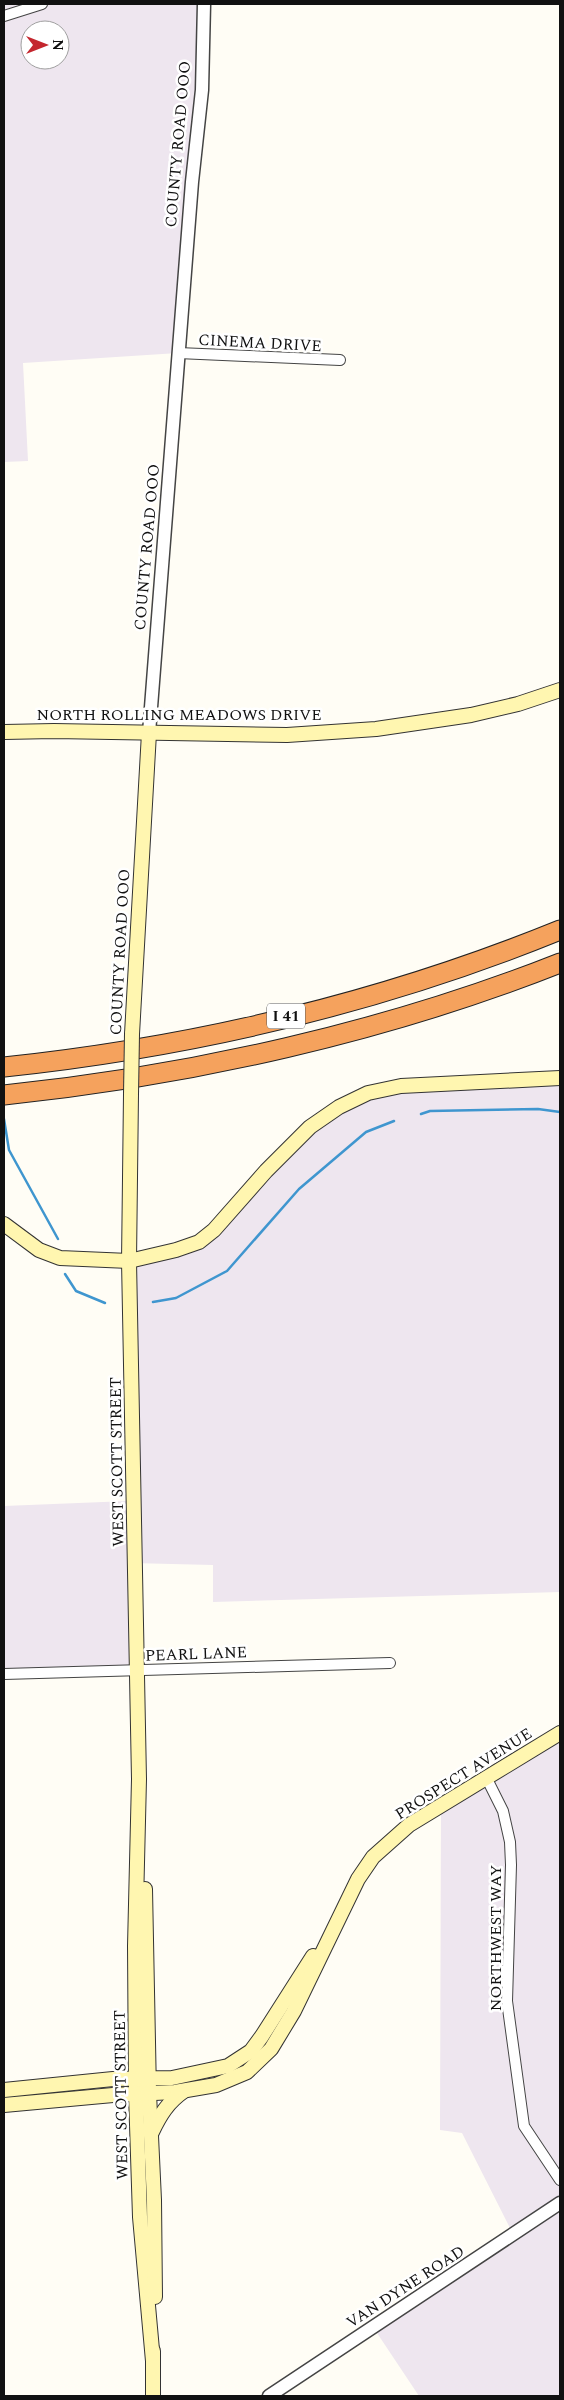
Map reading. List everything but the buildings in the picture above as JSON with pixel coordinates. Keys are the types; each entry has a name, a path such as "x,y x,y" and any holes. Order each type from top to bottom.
{"highway":[{"name":"I 41","path":"4,1067 71,1060 188,1040 304,1012 394,989 560,930"},
{"name":"I 41","path":"4,1095 72,1088 179,1069 320,1039 401,1017 560,964"}],"main road":[{"name":"NORTH ROLLING MEADOWS DRIVE","path":"4,732 54,731 287,735 376,729 477,713 518,704 560,690"},
{"name":"COUNTY ROAD OOO","path":"131,1094 132,1034 149,733"},
{"path":"4,1224 39,1250 60,1258 129,1261 182,1248 199,1242 214,1230 294,1141 339,1107 368,1093 401,1086 560,1078"},
{"name":"WEST SCOTT STREET","path":"131,1094 129,1261 139,1828 146,1892 140,2217 153,2361"},
{"name":"PROSPECT AVENUE","path":"337,1921 363,1870 385,1845 409,1825 560,1733"},
{"path":"4,2090 172,2078 228,2066 251,2051 337,1921"},
{"path":"4,2105 186,2090 216,2085 247,2072 271,2049 294,2011 337,1921"},
{"path":"151,2135 159,2116 166,2106 186,2090"},
{"name":"WEST SCOTT STREET","path":"142,2094 151,2135 155,2278 153,2396"}],"street":[{"path":"4,16 42,4"},
{"name":"COUNTY ROAD OOO","path":"149,733 192,182 202,90 204,4"},
{"name":"CINEMA DRIVE","path":"178,353 340,360"},
{"name":"PEARL LANE","path":"4,1674 390,1663"},
{"name":"NORTHWEST WAY","path":"488,1778 503,1811 510,1842 508,2002 524,2126 560,2180"},
{"name":"VAN DYNE ROAD","path":"268,2396 560,2202"}],"shaded area":[{"path":"4,4 204,4 178,353 23,363 28,461 4,462"},
{"path":"560,1078 560,1592 213,1602 213,1565 131,1563 137,1670 4,1674 4,1506 128,1501 129,1261 199,1242 294,1141 368,1093"},
{"path":"560,1733 560,2396 419,2396 373,2327 513,2234 462,2133 440,2130 441,1806"}],"waterway":[{"path":"421,1114 430,1111 538,1109 560,1112"},
{"path":"4,1119 9,1150 58,1239"},
{"path":"153,1302 176,1298 227,1271 299,1189 366,1132 394,1121"},
{"path":"65,1274 76,1291 105,1303"}]}
